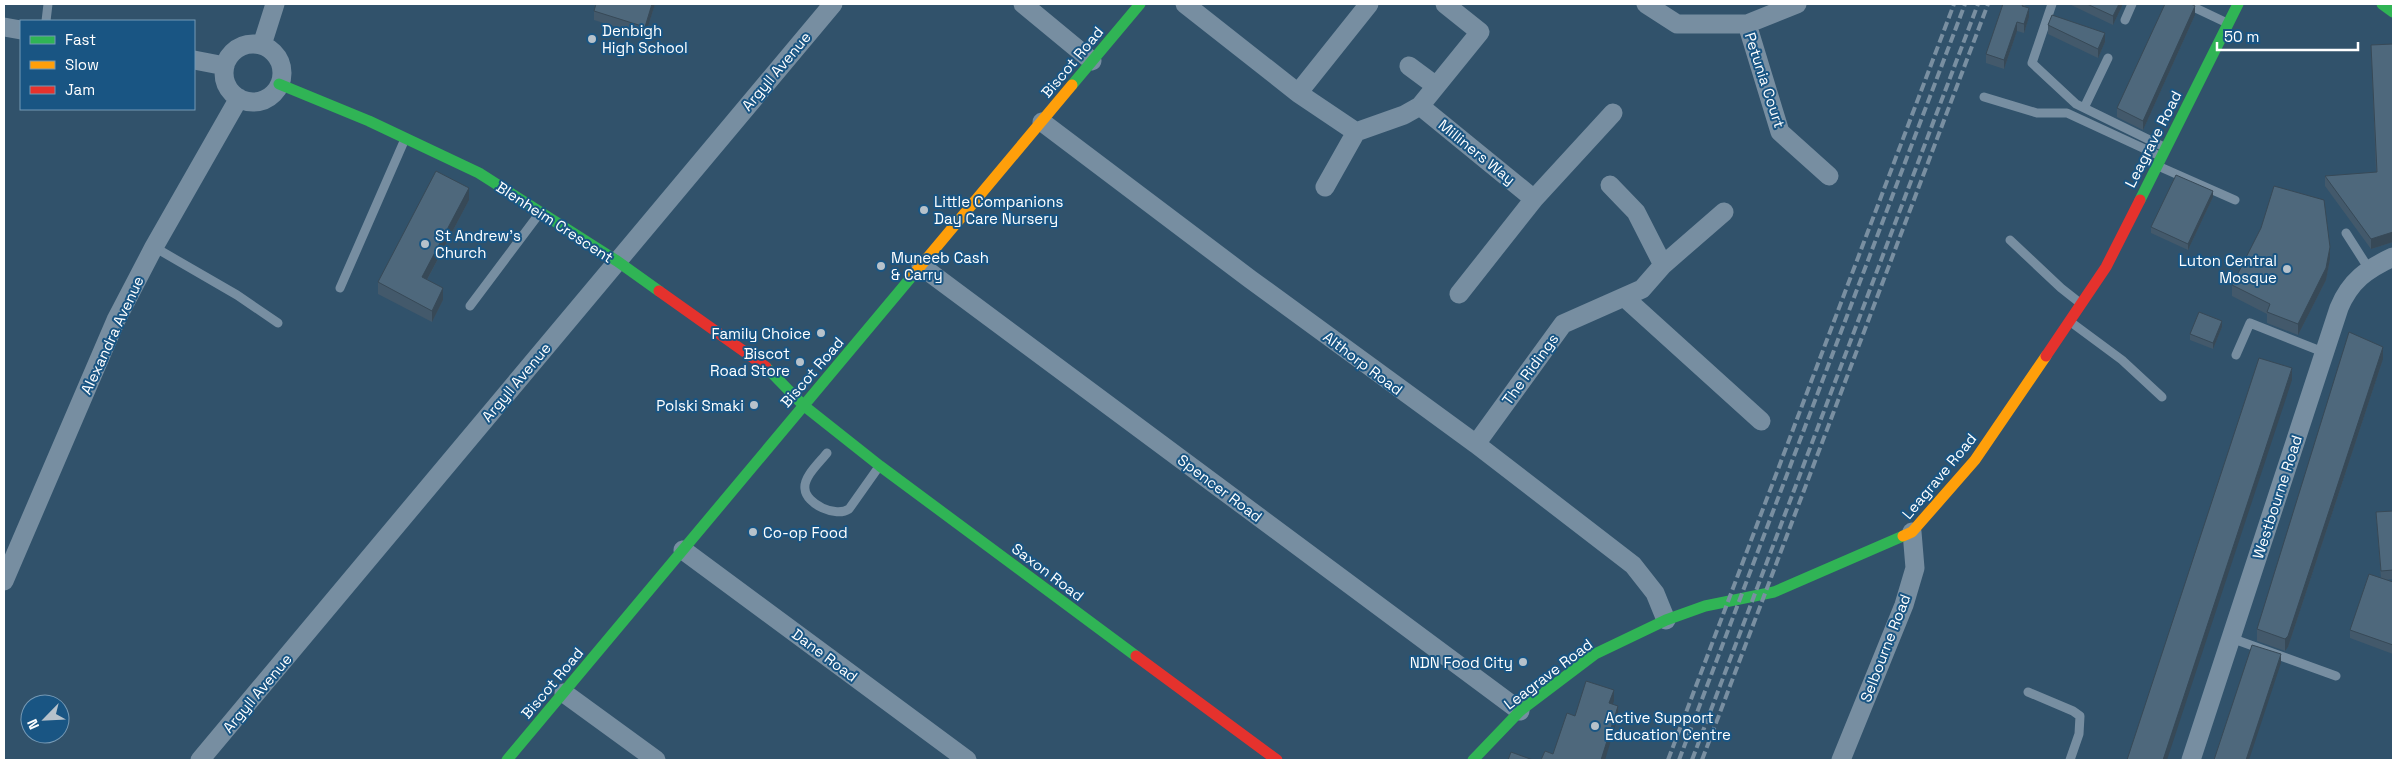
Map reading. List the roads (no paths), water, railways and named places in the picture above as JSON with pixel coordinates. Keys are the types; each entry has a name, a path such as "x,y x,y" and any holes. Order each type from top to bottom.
{"street":[{"path":"262,45 275,4"},
{"name":"Argyll Avenue","path":"200,760 833,4"},
{"path":"1024,4 1092,61"},
{"name":"Biscot Road","path":"507,760 1140,4"},
{"path":"1185,4 1298,93 1356,132"},
{"path":"1298,93 1369,4"},
{"path":"1325,187 1356,132 1404,115 1420,106 1480,32 1446,4"},
{"path":"1646,4 1677,24 1747,24 1796,4"},
{"name":"Leagrave Road","path":"1472,760 1520,711 1595,654 1666,620 1705,606 1774,592 1912,532 1975,460 2106,267 2160,156 2238,4"},
{"path":"2382,4 2393,12"},
{"name":"Petunia Court","path":"1747,24 1780,132 1829,176"},
{"path":"4,27 20,30"},
{"path":"243,45 262,45 277,57 281,75 279,84 266,98 248,101 239,98 226,84 225,66 228,57 243,45"},
{"path":"195,60 225,66"},
{"path":"1409,66 1436,86"},
{"name":"Blenheim Crescent","path":"279,84 406,138 479,173 617,261 765,366 803,405"},
{"name":"Alexandra Avenue","path":"4,581 116,320 154,247 239,98"},
{"name":"Milliners Way","path":"1420,106 1534,199"},
{"path":"1458,294 1534,199 1613,113"},
{"name":"Althorp Road","path":"1042,122 1250,279 1476,444 1633,564 1656,593 1666,620"},
{"path":"1610,185 1636,212 1663,265"},
{"name":"The Ridings","path":"1476,444 1563,324 1642,289 1663,265 1724,212"},
{"name":"Westbourne Road","path":"2191,760 2323,352 2345,294 2356,279 2369,269 2393,257"},
{"name":"Spencer Road","path":"921,266 1520,711"},
{"path":"1624,297 1761,421"},
{"name":"Saxon Road","path":"803,405 880,466 1277,760"},
{"name":"Selbourne Road","path":"1848,758 1904,605 1914,568 1912,532"},
{"name":"Dane Road","path":"683,550 967,760"},
{"path":"564,693 656,760"}],"lane":[{"path":"46,20 48,4"},
{"path":"2052,4 2032,63 2076,104 2235,200"},
{"path":"2125,20 2132,4"},
{"path":"2187,4 2228,24"},
{"path":"2084,108 2108,58"},
{"path":"1984,97 2037,114 2067,113 2160,156"},
{"path":"340,288 406,138"},
{"path":"470,306 540,212"},
{"path":"2346,234 2369,269"},
{"path":"2010,240 2061,288 2081,304"},
{"path":"154,247 237,295 278,323"},
{"path":"2070,321 2122,360 2162,397"},
{"path":"2236,355 2250,323 2323,352"},
{"path":"827,453 806,480 804,488 806,495 828,512 844,512 880,466"},
{"path":"2231,638 2336,676"},
{"path":"2028,692 2073,711 2080,716 2079,734 2070,760"}],"railway":[{"path":"1668,760 1954,4"},
{"path":"1679,760 1965,4"},
{"path":"1692,760 1978,4"},
{"path":"1702,760 1988,4"}],"place":[{"name":"Denbigh High School","path":"592,39"},
{"name":"Little Companions Day Care Nursery","path":"924,210"},
{"name":"St Andrew's Church","path":"425,244"},
{"name":"Muneeb Cash & Carry","path":"881,266"},
{"name":"Luton Central Mosque","path":"2287,269"},
{"name":"Family Choice","path":"821,333"},
{"name":"Biscot Road Store","path":"800,362"},
{"name":"Polski Smaki","path":"754,405"},
{"name":"Co-op Food","path":"753,532"},
{"name":"NDN Food City","path":"1523,662"},
{"name":"Active Support Education Centre","path":"1595,726"}]}
